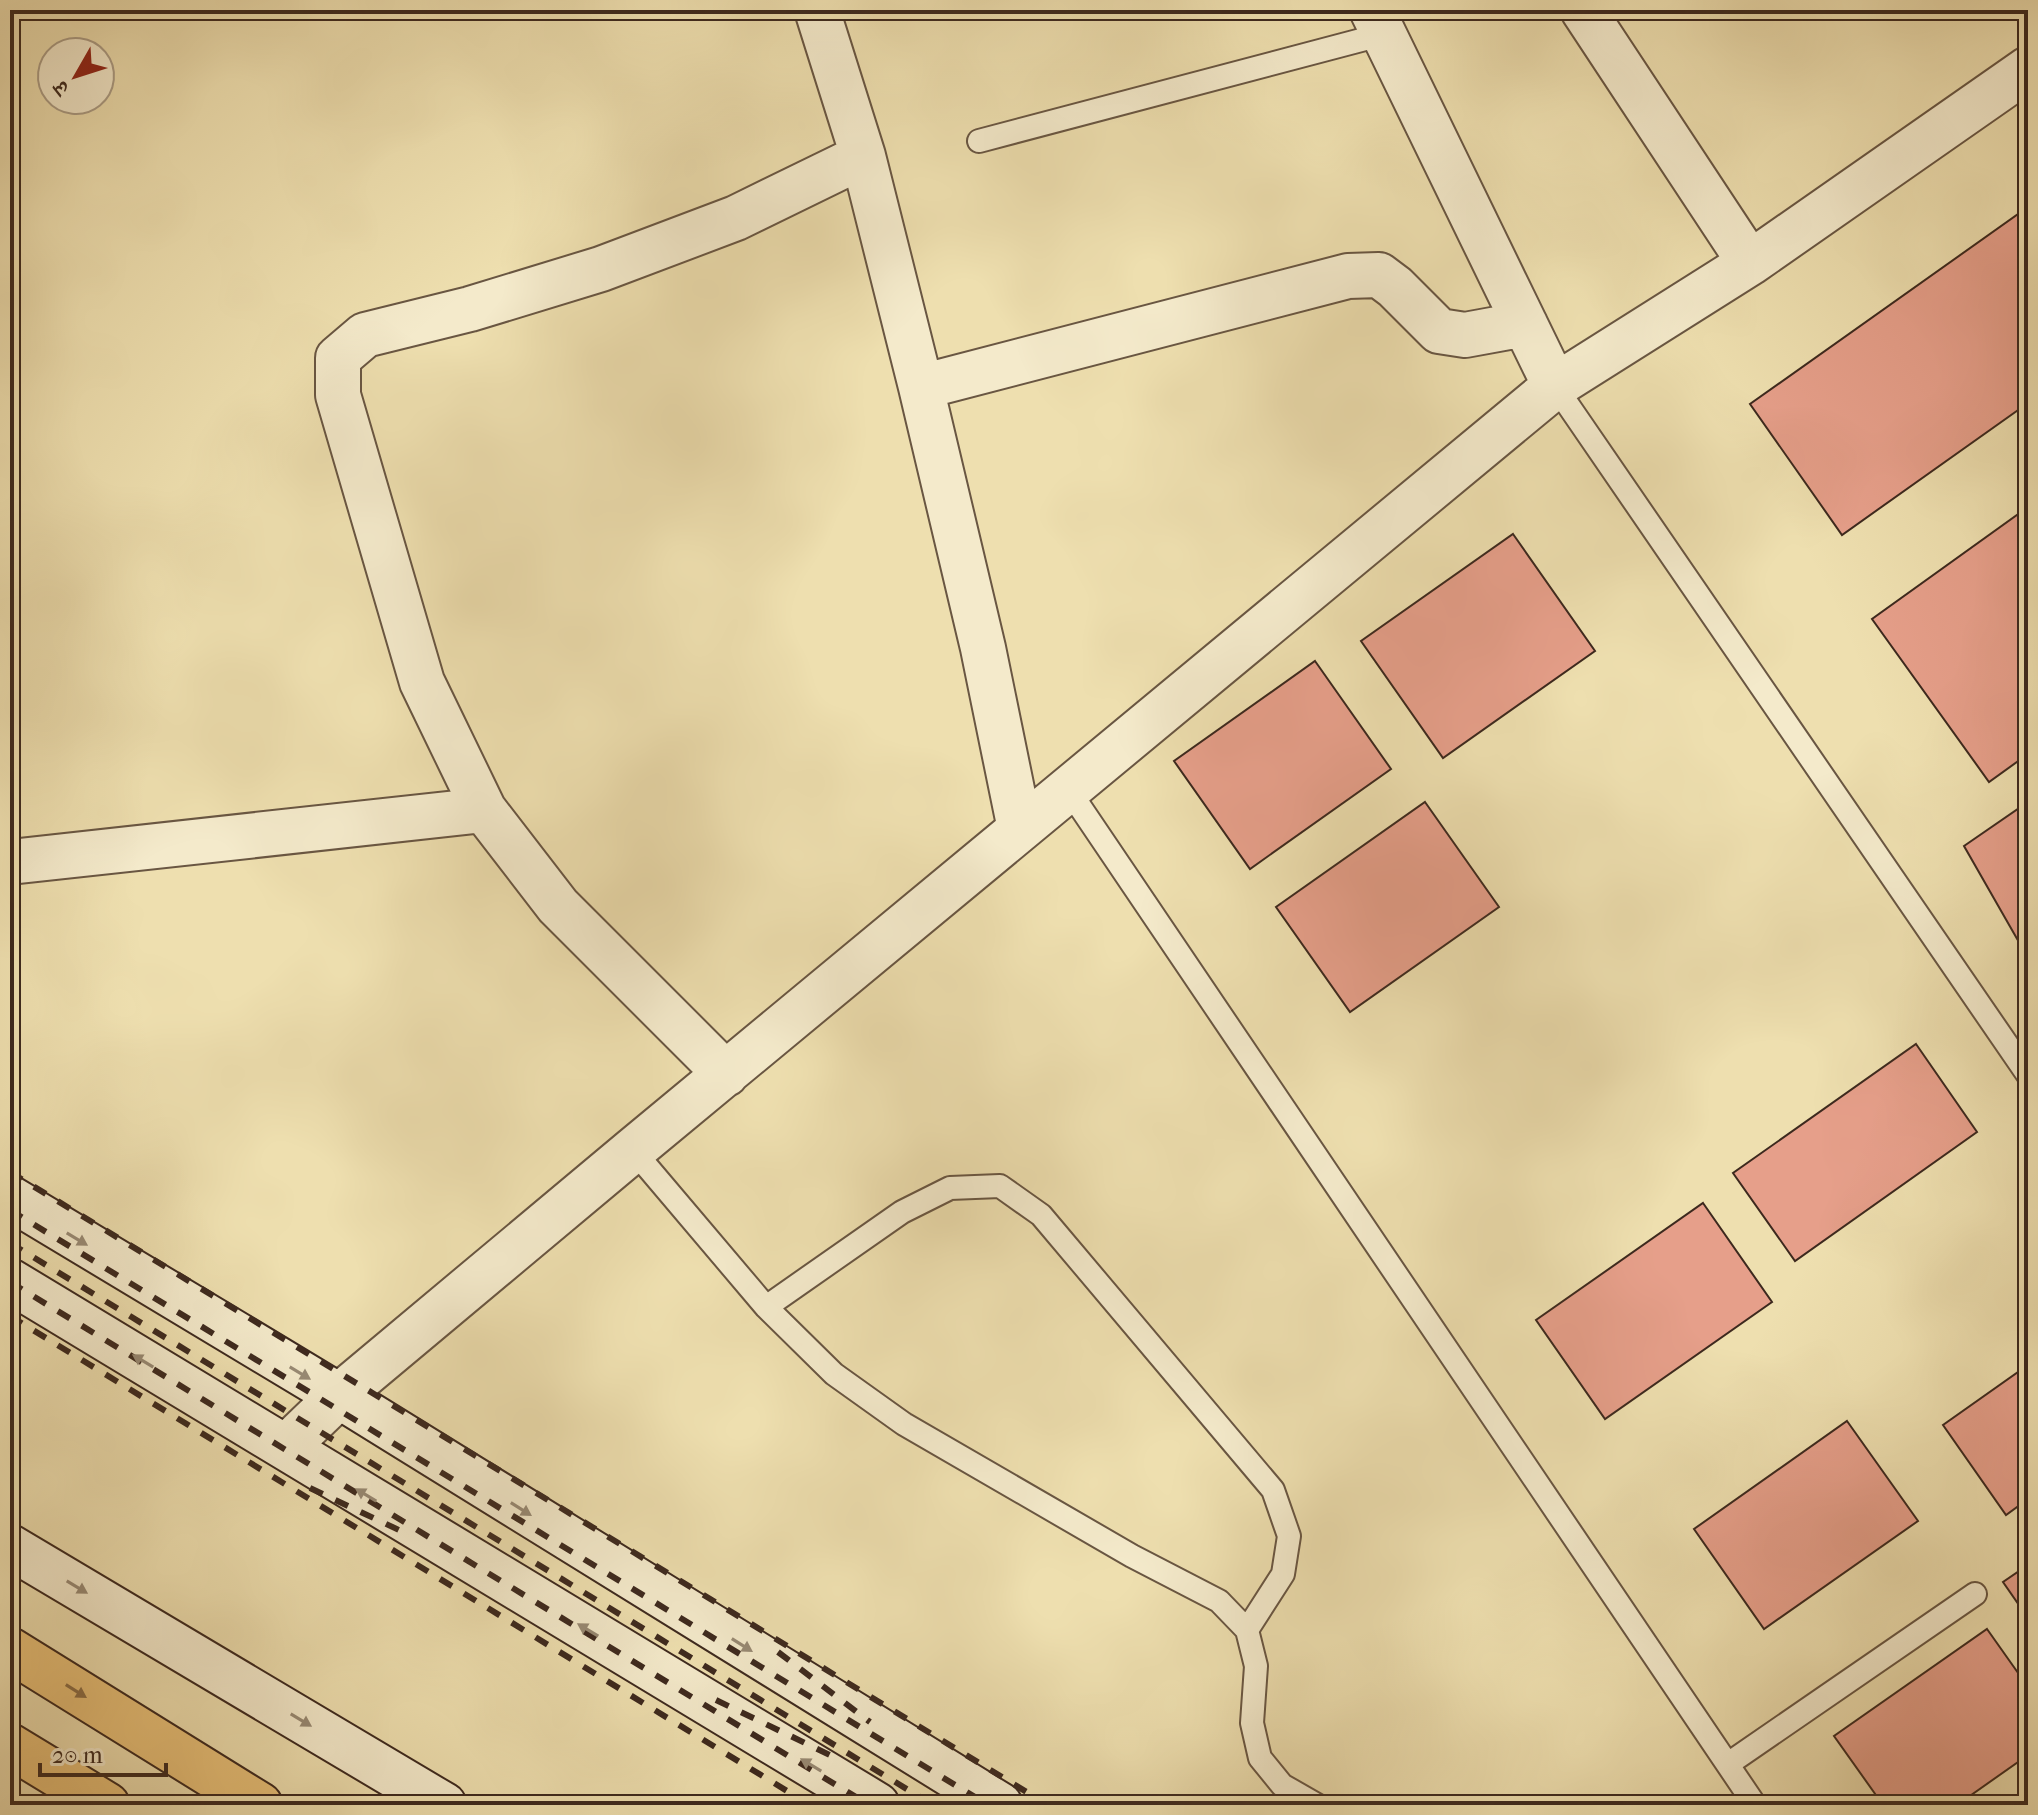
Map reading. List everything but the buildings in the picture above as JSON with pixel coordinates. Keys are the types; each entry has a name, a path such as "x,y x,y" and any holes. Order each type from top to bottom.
{"highway":[{"path":"10,1650 260,1805"},
{"path":"10,1746 107,1805"}],"street":[{"path":"817,10 863,156 921,387 983,648 1020,829"},
{"path":"1583,10 1750,263"},
{"path":"1378,22 1555,386"},
{"path":"286,1447 339,1396 633,1150 1555,386 1750,263 2028,69"},
{"path":"726,1074 558,906 484,810 422,682 338,395 338,358 365,335 470,309 586,273 723,223 863,156"},
{"path":"921,387 1348,276 1379,275 1439,331 1465,335 1525,324"},
{"path":"10,862 484,810"},
{"path":"10,1198 339,1396 1000,1805"},
{"path":"10,1281 877,1805"},
{"path":"10,1547 444,1805"}],"lane":[{"path":"979,141 1378,22"},
{"path":"1555,386 2028,1075"},
{"path":"1068,789 1755,1805"},
{"path":"633,1150 766,1307 834,1374 904,1424 1132,1556 1219,1601 1247,1630 1256,1666 1252,1723 1260,1758 1282,1785 1317,1805"},
{"path":"766,1307 902,1212 950,1188 1000,1186 1041,1215 1273,1490 1289,1536 1283,1574 1247,1630"},
{"path":"1728,1764 1975,1594"}],"railway":[{"path":"10,1172 1048,1805"},
{"path":"10,1210 988,1805"},
{"path":"10,1243 933,1805"},
{"path":"10,1282 869,1805"},
{"path":"10,1316 810,1805"},
{"path":"310,1488 401,1531"},
{"path":"778,1652 870,1722"},
{"path":"716,1700 838,1759"}]}
